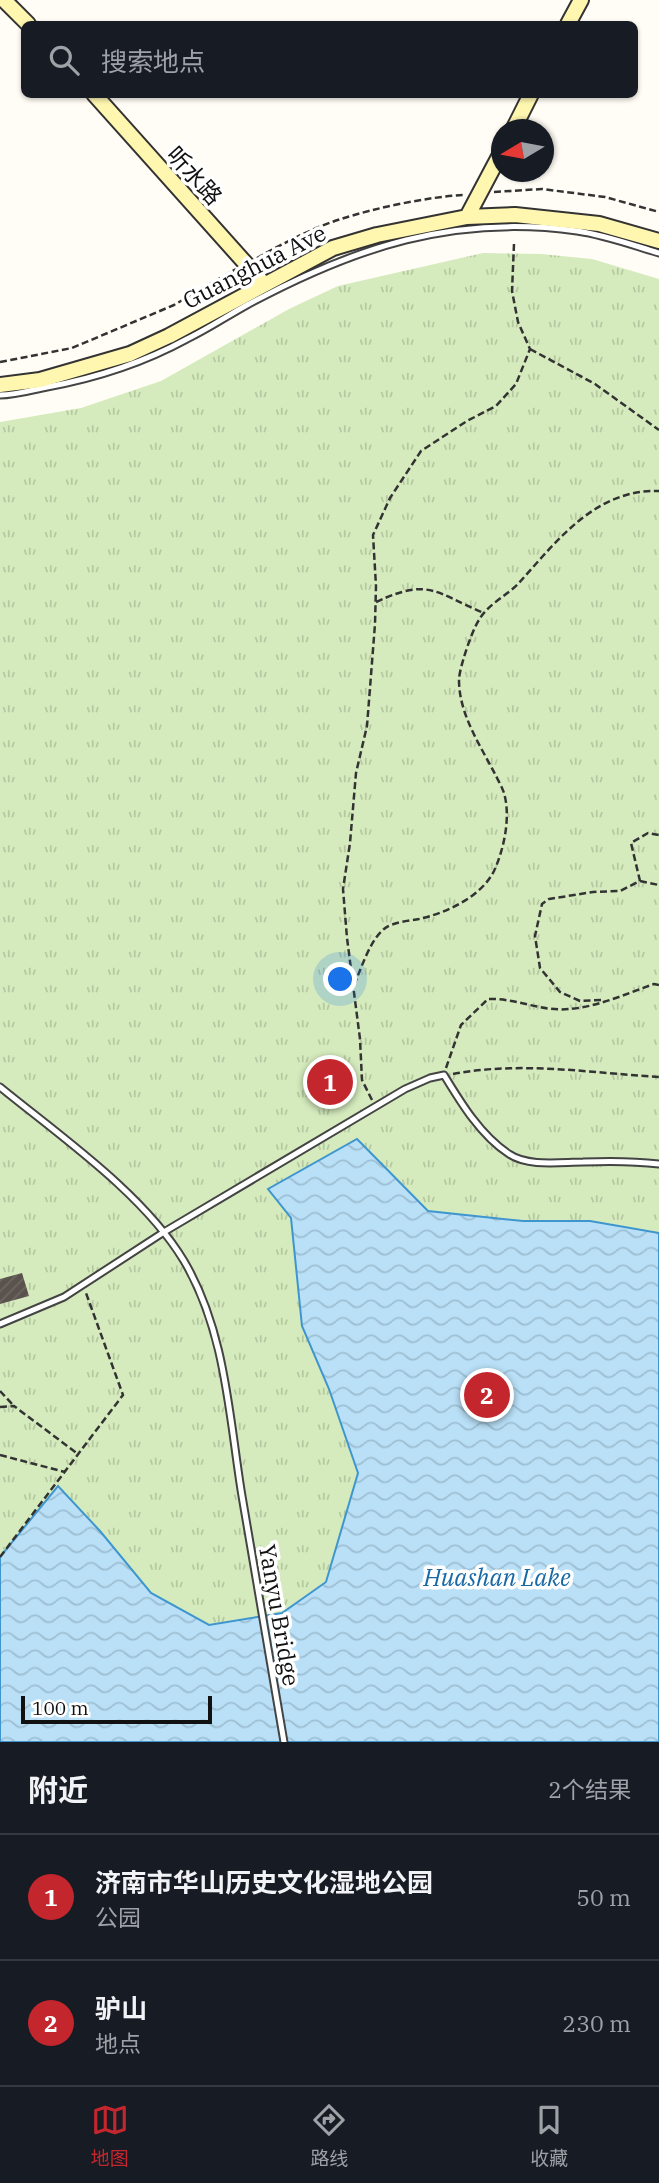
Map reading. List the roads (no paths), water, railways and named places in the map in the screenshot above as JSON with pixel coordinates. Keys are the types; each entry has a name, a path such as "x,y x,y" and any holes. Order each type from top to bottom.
{"main road":[{"path":"4,0 25,21"},
{"path":"570,21 581,0"},
{"name":"听水路","path":"97,98 264,284"},
{"path":"518,119 529,98"},
{"path":"467,217 491,172"},
{"name":"Guanghua Ave","path":"0,385 40,380 130,354 334,248 377,235 467,217 515,215 599,224 659,241"}],"lane":[{"path":"0,395 85,380 118,370 186,340 314,271 362,252 412,237 514,225 579,231 659,253"},
{"path":"0,1324 64,1297 164,1232 405,1089 430,1078 444,1075 484,1131 510,1156 544,1164 659,1164"},
{"name":"Yanyu Bridge","path":"0,1087 125,1191 164,1232 184,1260 202,1294 220,1353 284,1742"}],"water":[{"name":"Huashan Lake","path":"357,1139 428,1211 523,1221 590,1221 659,1233 659,1742 0,1742 0,1557 58,1486 100,1531 151,1593 209,1625 282,1613 326,1582 358,1473 329,1389 302,1326 291,1218 268,1189"}],"place":[{"name":"济南市华山历史文化湿地公园","path":"330,1082"},
{"name":"驴山","path":"487,1395"}]}
